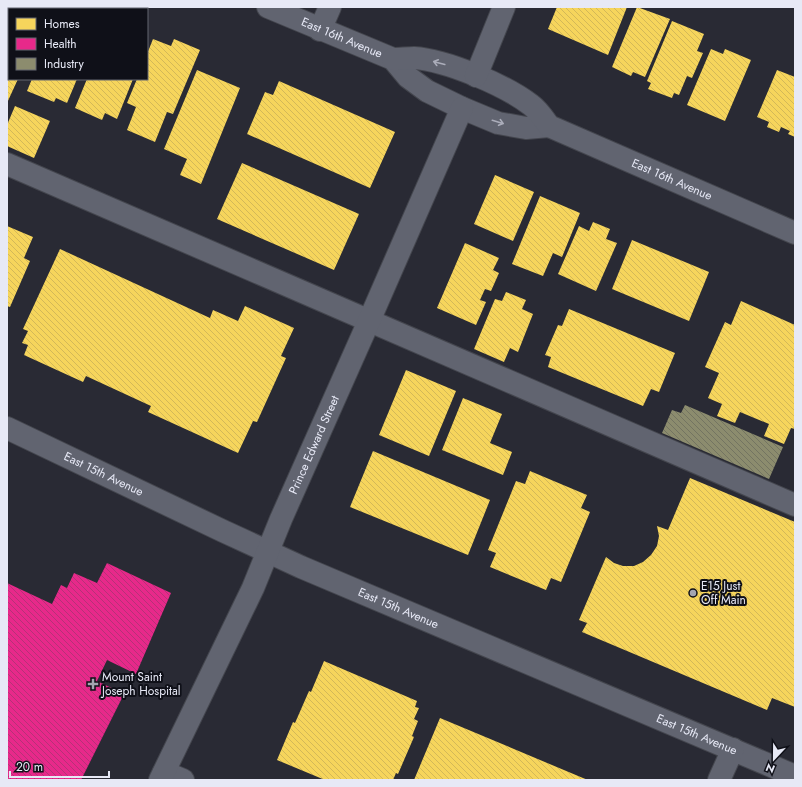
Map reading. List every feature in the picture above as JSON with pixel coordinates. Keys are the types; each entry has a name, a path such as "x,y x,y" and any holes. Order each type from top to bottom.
{"street":[{"name":"East 16th Avenue","path":"268,7 393,60 408,76 427,91 462,108 498,123 526,128 549,126"},
{"path":"320,30 330,7"},
{"path":"476,76 504,7"},
{"name":"East 16th Avenue","path":"393,60 414,58 439,63 476,76 510,91 532,106 549,126 795,233"},
{"name":"Prince Edward Street","path":"169,777 462,108"},
{"path":"7,164 795,505"},
{"name":"East 15th Avenue","path":"7,428 267,552 795,776"},
{"path":"719,780 733,749"}],"building: Homes":[{"path":"7,7 49,7 8,8 7,37"},
{"path":"557,7 627,7 608,55 548,29"},
{"path":"637,7 670,19 645,77 633,72 631,76 612,67"},
{"path":"672,21 704,34 697,51 703,53 692,78 687,76 679,95 674,93 672,98 648,89 651,83 647,81"},
{"path":"153,39 171,46 174,39 200,50 173,114 167,112 155,142 127,130 136,107 127,103 137,80 148,80 148,52"},
{"path":"711,49 723,54 725,49 751,60 725,121 687,105"},
{"path":"7,63 8,80 18,80 7,103"},
{"path":"197,70 240,88 201,184 180,175 187,159 164,149"},
{"path":"777,70 795,77 795,137 788,134 790,131 781,127 779,132 767,127 769,122 757,117"},
{"path":"32,80 77,80 67,103 56,98 54,102 27,91"},
{"path":"87,80 133,80 117,119 105,113 102,120 75,108"},
{"path":"279,81 395,132 370,188 247,134 265,92 273,95"},
{"path":"15,106 50,121 34,158 7,146 7,125"},
{"path":"242,163 359,214 334,270 217,219"},
{"path":"495,175 534,192 513,241 474,224"},
{"path":"540,196 580,213 562,257 553,253 543,276 512,264"},
{"path":"593,222 610,229 606,239 617,243 596,291 558,274 579,226 589,231"},
{"path":"7,226 33,237 24,258 30,261 10,307 7,306"},
{"path":"632,240 709,272 689,321 612,289"},
{"path":"465,243 499,258 493,270 499,273 491,291 485,289 480,300 486,302 476,325 437,308"},
{"path":"60,249 210,318 213,310 238,321 245,306 294,328 281,356 286,358 257,422 253,421 238,453 148,412 151,406 86,376 83,382 24,355 28,345 22,343 28,331 23,329"},
{"path":"506,292 526,300 522,309 533,314 518,352 510,348 504,362 474,349 495,299 502,301"},
{"path":"741,301 795,325 795,429 791,428 784,444 764,436 769,424 740,412 735,423 717,416 722,404 708,398 719,373 705,367 725,322 731,325"},
{"path":"569,309 675,353 659,392 651,389 643,406 548,367 551,357 545,355 558,325 562,326"},
{"path":"406,370 456,391 429,456 379,435"},
{"path":"463,398 502,414 490,443 512,452 503,475 442,450"},
{"path":"373,451 490,500 468,555 350,507"},
{"path":"530,471 587,495 581,508 590,512 561,582 551,578 546,590 490,567 496,553 488,550 516,481 525,484"},
{"name":"E15 Just Off Main","path":"690,478 795,522 795,707 772,698 767,710 582,632 587,623 579,620 606,557 614,563 623,566 634,566 643,562 651,555 657,546 659,536 657,526 668,530"},
{"path":"324,661 417,701 415,707 419,708 414,719 418,721 412,736 414,737 398,774 396,773 393,780 325,780 277,760 293,722 295,723 309,691 311,692"},
{"path":"440,718 583,778 588,780 414,780"}],"building: Health":[{"name":"Mount Saint Joseph Hospital","path":"107,563 171,593 136,674 107,660 97,681 124,694 81,780 7,780 7,583 52,604 61,585 67,588 74,573 97,583"}],"building: Industry":[{"path":"685,405 783,447 769,479 662,433 672,410 681,413"}],"place":[{"name":"E15 Just Off Main","path":"693,593"},
{"name":"Mount Saint Joseph Hospital","path":"93,684"}]}
